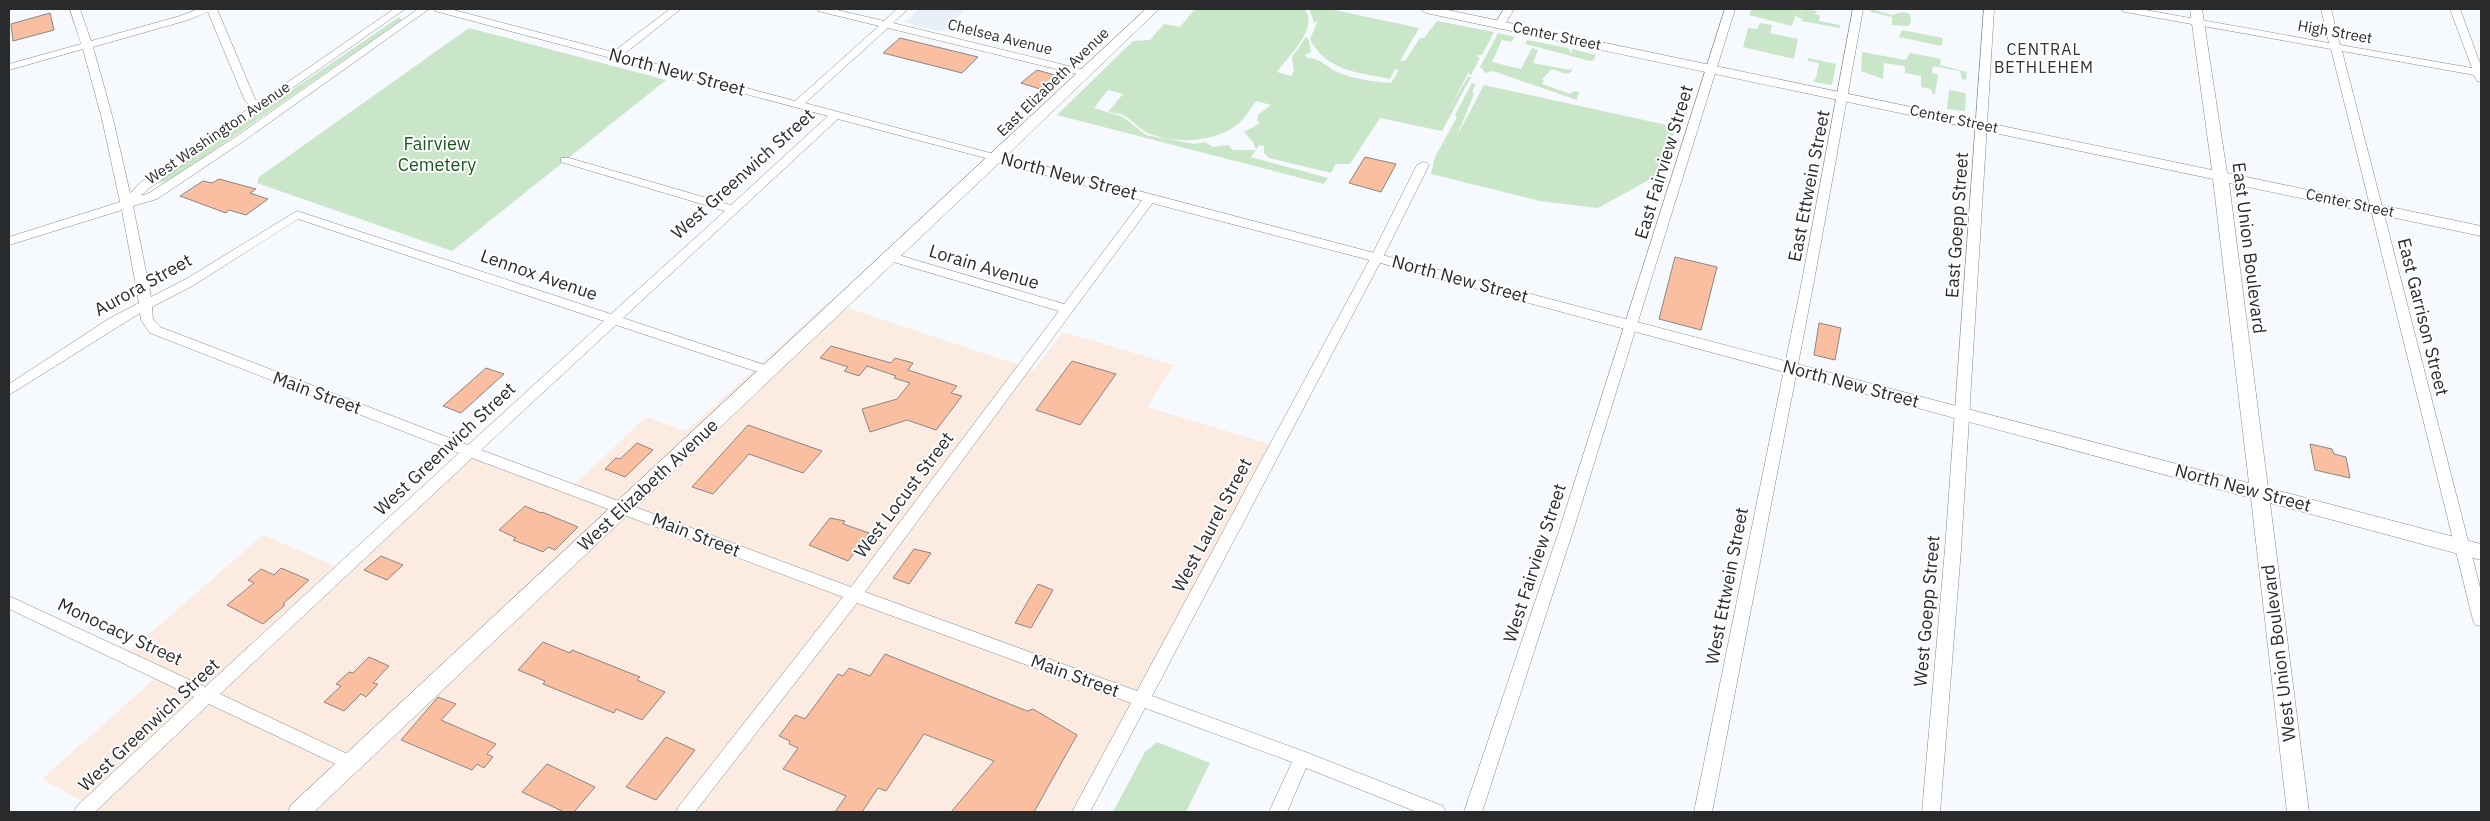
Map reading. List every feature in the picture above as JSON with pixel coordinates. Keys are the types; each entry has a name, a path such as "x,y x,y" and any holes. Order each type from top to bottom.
{"main road":[{"name":"East Elizabeth Avenue","path":"997,158 1153,9"},
{"name":"Center Street","path":"1426,9 2481,231"},
{"name":"East Union Boulevard","path":"2197,16 2220,175 2261,493"},
{"name":"North New Street","path":"997,158 1377,256 1791,369 2472,550"},
{"name":"West Elizabeth Avenue","path":"299,812 997,158"},
{"name":"West Union Boulevard","path":"2261,493 2298,812"}],"street":[{"name":"Main Street","path":"75,9 88,46 128,203 147,320 156,330 170,338 854,594 1302,758 1437,812"},
{"path":"9,67 184,18 206,9"},
{"path":"212,9 250,101 259,107"},
{"name":"West Washington Avenue","path":"128,203 144,186 400,9"},
{"name":"West Washington Avenue","path":"128,203 153,196 178,181 424,9"},
{"name":"North New Street","path":"439,9 997,158"},
{"path":"616,55 676,9"},
{"name":"Chelsea Avenue","path":"822,9 1085,73"},
{"path":"798,104 904,9"},
{"path":"1500,24 1509,9"},
{"name":"East Fairview Street","path":"1631,325 1729,9"},
{"name":"East Ettwein Street","path":"1791,369 1858,9"},
{"name":"East Goepp Street","path":"1962,413 1989,9"},
{"name":"High Street","path":"2125,9 2197,16 2334,47 2480,75"},
{"name":"East Garrison Street","path":"2326,9 2334,47 2472,550 2481,620"},
{"path":"2455,9 2480,75"},
{"name":"West Greenwich Street","path":"83,812 613,319 836,115"},
{"path":"565,160 732,209"},
{"name":"West Laurel Street","path":"1081,812 1377,256 1423,165"},
{"name":"West Locust Street","path":"685,812 854,594 1150,198"},
{"path":"9,241 128,203"},
{"name":"Aurora Street","path":"9,390 115,321 146,306 225,261 297,215"},
{"name":"Lennox Avenue","path":"297,215 769,371"},
{"name":"Lorain Avenue","path":"891,257 1066,310"},
{"name":"West Fairview Street","path":"1473,812 1566,531 1631,325"},
{"name":"West Ettwein Street","path":"1703,812 1791,369"},
{"name":"West Goepp Street","path":"1931,812 1962,413"},
{"name":"Monocacy Street","path":"9,602 350,763"},
{"path":"1278,812 1302,758"}],"shaded area":[{"path":"920,9 966,9 942,32 905,22"},
{"path":"829,302 1034,370 1063,332 1174,365 1147,407 1275,446 1081,812 83,812 90,805 42,779 160,674 124,656 263,535 342,569 472,450 569,490 646,417 686,431"}],"green space":[{"path":"1195,9 1305,9 1308,25 1305,34 1277,72 1291,76 1294,71 1292,57 1306,37 1309,40 1311,52 1304,55 1308,58 1316,59 1345,75 1391,83 1399,70 1395,69 1390,79 1354,72 1325,58 1310,39 1318,21 1314,23 1309,9 1330,9 1419,28 1400,61 1405,61 1420,38 1424,38 1437,21 1494,32 1482,55 1478,55 1477,57 1480,58 1471,75 1469,74 1470,70 1451,105 1468,77 1471,77 1442,131 1380,118 1350,164 1336,164 1331,173 1269,158 1264,153 1264,146 1259,145 1256,150 1251,157 1328,178 1324,184 1057,115 1133,41 1150,40 1164,24 1180,27","holes":["1108,90 1123,94 1108,112 1123,115 1144,131 1158,137 1193,140 1217,135 1237,125 1256,101 1271,105 1258,115 1257,121 1260,123 1244,132 1253,142 1256,150 1233,150 1228,145 1213,147 1205,142 1194,144 1146,135 1123,117 1094,108"]},
{"path":"1751,9 1796,9 1802,11 1803,9 1818,11 1814,14 1820,15 1819,21 1840,25 1840,28 1802,21 1802,19 1795,16 1792,26 1749,15"},
{"path":"1871,9 1892,15 1902,12 1910,14 1911,22 1908,26 1892,25 1892,17 1871,12"},
{"path":"399,17 402,20 172,179 158,184 165,177"},
{"path":"1760,23 1772,25 1770,33 1798,39 1794,59 1743,47 1748,28 1757,29"},
{"name":"Fairview Cemetery","path":"469,28 666,80 452,251 257,183 259,177"},
{"path":"1902,30 1943,38 1941,46 1899,37"},
{"path":"1498,33 1515,37 1511,42 1502,40 1492,62 1521,69 1532,48 1538,50 1533,63 1570,70 1573,67 1571,72 1566,74 1552,69 1542,79 1544,81 1542,84 1570,94 1574,91 1579,92 1577,100 1493,71 1486,73 1480,67"},
{"path":"1527,40 1568,48 1572,54 1572,49 1596,55 1594,60 1590,61 1525,44"},
{"path":"1862,52 1906,60 1910,53 1941,59 1940,65 1967,72 1966,80 1962,79 1960,71 1933,66 1932,73 1938,74 1935,94 1933,94 1931,89 1921,87 1921,76 1905,73 1905,66 1884,63 1883,79 1861,71"},
{"path":"1808,58 1836,64 1832,85 1813,82 1816,78 1819,63 1808,61"},
{"path":"1472,83 1476,84 1472,92 1474,94 1456,138 1484,85 1676,127 1661,173 1598,208 1540,201 1431,174 1435,157 1457,117 1455,115"},
{"path":"1949,90 1966,93 1965,111 1947,109"},
{"path":"1157,742 1210,763 1186,812 1113,812 1145,752"}],"building":[{"path":"50,13 54,30 13,41 11,24"},
{"path":"900,38 978,57 962,73 883,53"},
{"path":"1037,70 1058,76 1043,90 1021,83"},
{"path":"1365,157 1396,164 1381,192 1349,183"},
{"path":"219,179 256,189 250,193 268,199 246,215 229,210 226,213 180,196 203,181 212,183"},
{"path":"1675,257 1717,267 1701,330 1659,319"},
{"path":"1819,323 1841,328 1835,360 1814,355"},
{"path":"831,346 891,363 895,358 913,363 908,370 957,386 951,393 962,396 936,430 907,420 870,432 862,409 897,399 910,383 867,366 859,376 844,371 848,367 820,358"},
{"path":"1072,361 1116,374 1080,425 1036,410"},
{"path":"486,368 504,374 461,413 443,406"},
{"path":"748,425 822,451 803,473 749,454 713,494 692,487"},
{"path":"637,443 653,450 625,477 605,469 616,458 620,459"},
{"path":"2310,444 2332,449 2334,454 2346,457 2350,478 2315,470"},
{"path":"525,506 578,527 555,550 548,547 543,552 513,540 516,538 499,530"},
{"path":"830,518 845,521 843,524 869,533 848,561 809,545"},
{"path":"914,549 931,553 909,584 893,578"},
{"path":"381,556 403,565 387,580 364,570"},
{"path":"281,568 309,580 263,624 227,605 254,583 248,580 261,569 274,575"},
{"path":"1038,584 1053,590 1031,628 1015,623"},
{"path":"543,642 570,653 572,650 640,677 637,680 665,692 642,720 616,709 614,713 543,684 545,681 518,670"},
{"path":"885,654 1027,711 1033,709 1077,735 1034,812 951,812 994,761 924,734 886,791 878,788 862,812 835,812 846,796 783,769 798,748 789,744 790,741 779,736 795,715 805,719 838,674 843,676 849,668 870,676"},
{"path":"369,657 389,666 373,683 378,684 366,697 361,694 344,711 324,702 341,686 336,684 349,672 353,673"},
{"path":"438,697 456,704 441,720 496,744 487,754 493,757 484,768 477,764 472,770 401,740"},
{"path":"666,737 695,750 656,800 626,787"},
{"path":"547,764 595,787 574,812 564,812 522,792"}],"district":[{"name":"CENTRAL BETHLEHEM","path":"2044,58"}]}
